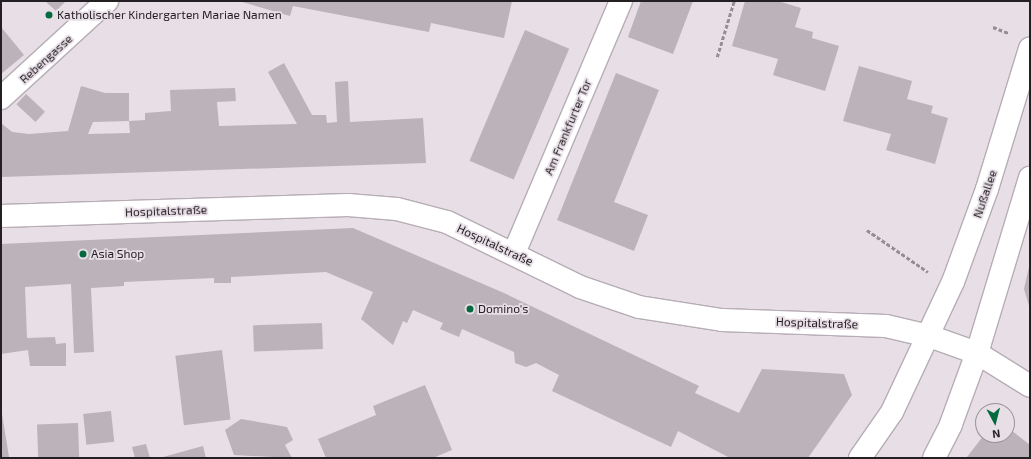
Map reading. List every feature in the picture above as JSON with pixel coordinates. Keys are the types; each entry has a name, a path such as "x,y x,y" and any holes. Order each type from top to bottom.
{"street":[{"name":"Rebengasse","path":"1,98 107,1"},
{"name":"Am Frankfurter Tor","path":"514,253 621,1"},
{"name":"Nußallee","path":"860,458 892,412 929,336 987,189 1030,48"},
{"path":"934,458 951,424 977,353 1030,178"},
{"name":"Hospitalstraße","path":"1,216 376,207 397,208 447,222 514,253 580,287 677,315 722,320 886,326 929,336 977,353 1030,386"}],"path":[{"path":"717,57 734,1"},
{"path":"867,230 929,272"}],"building":[{"path":"45,1 66,1 56,11"},
{"path":"239,1 512,1 504,38 431,23 429,32 293,6 290,16"},
{"path":"641,1 693,1 673,54 628,37"},
{"path":"745,1 778,1 801,8 795,27 813,32 812,38 839,46 825,91 773,75 778,59 732,46"},
{"path":"1,27 24,55 1,74"},
{"path":"525,30 569,49 514,179 470,161"},
{"path":"284,63 312,115 326,115 327,123 337,122 335,82 348,81 350,122 423,118 426,163 1,177 1,123 12,132 29,134 68,131 81,86 105,93 129,93 129,121 145,120 145,113 171,111 170,90 235,88 236,101 217,102 219,126 297,124 268,72","holes":["129,121 130,133 88,134 93,122"]},
{"path":"859,66 912,81 907,99 933,106 931,113 948,118 935,164 886,150 891,134 843,121"},
{"path":"616,73 659,90 614,202 648,215 634,251 557,220"},
{"path":"26,94 45,112 35,122 16,104"},
{"path":"353,228 504,293 699,386 695,393 739,413 762,369 844,374 852,395 808,458 730,458 678,431 671,447 552,391 559,375 536,363 526,367 515,363 514,352 462,329 459,337 440,329 443,323 413,310 407,323 403,321 393,345 361,319 373,292 326,272 231,277 231,283 214,283 214,278 124,282 124,286 91,288 94,352 74,353 71,284 25,287 27,338 55,337 56,344 66,343 66,366 30,366 28,350 1,354 1,244"},
{"path":"1030,267 1030,309 1024,289"},
{"path":"322,323 323,349 254,351 253,325"},
{"path":"222,350 231,419 184,425 175,356"},
{"path":"425,385 452,450 433,458 326,458 318,439 376,415 373,406"},
{"path":"111,411 114,442 86,445 83,414"},
{"path":"2,414 9,457 9,458 1,458"},
{"path":"241,419 287,427 293,440 285,445 292,458 234,455 225,430"},
{"path":"78,423 79,458 38,458 37,424"},
{"path":"1015,433 1030,445 1030,458 967,457 978,443 1015,443"},
{"path":"146,444 150,458 135,458 132,447"},
{"path":"203,446 206,458 163,457"}],"place":[{"name":"Katholischer Kindergarten Mariae Namen","path":"49,15"},
{"name":"Asia Shop","path":"83,254"},
{"name":"Domino's","path":"470,309"}]}
